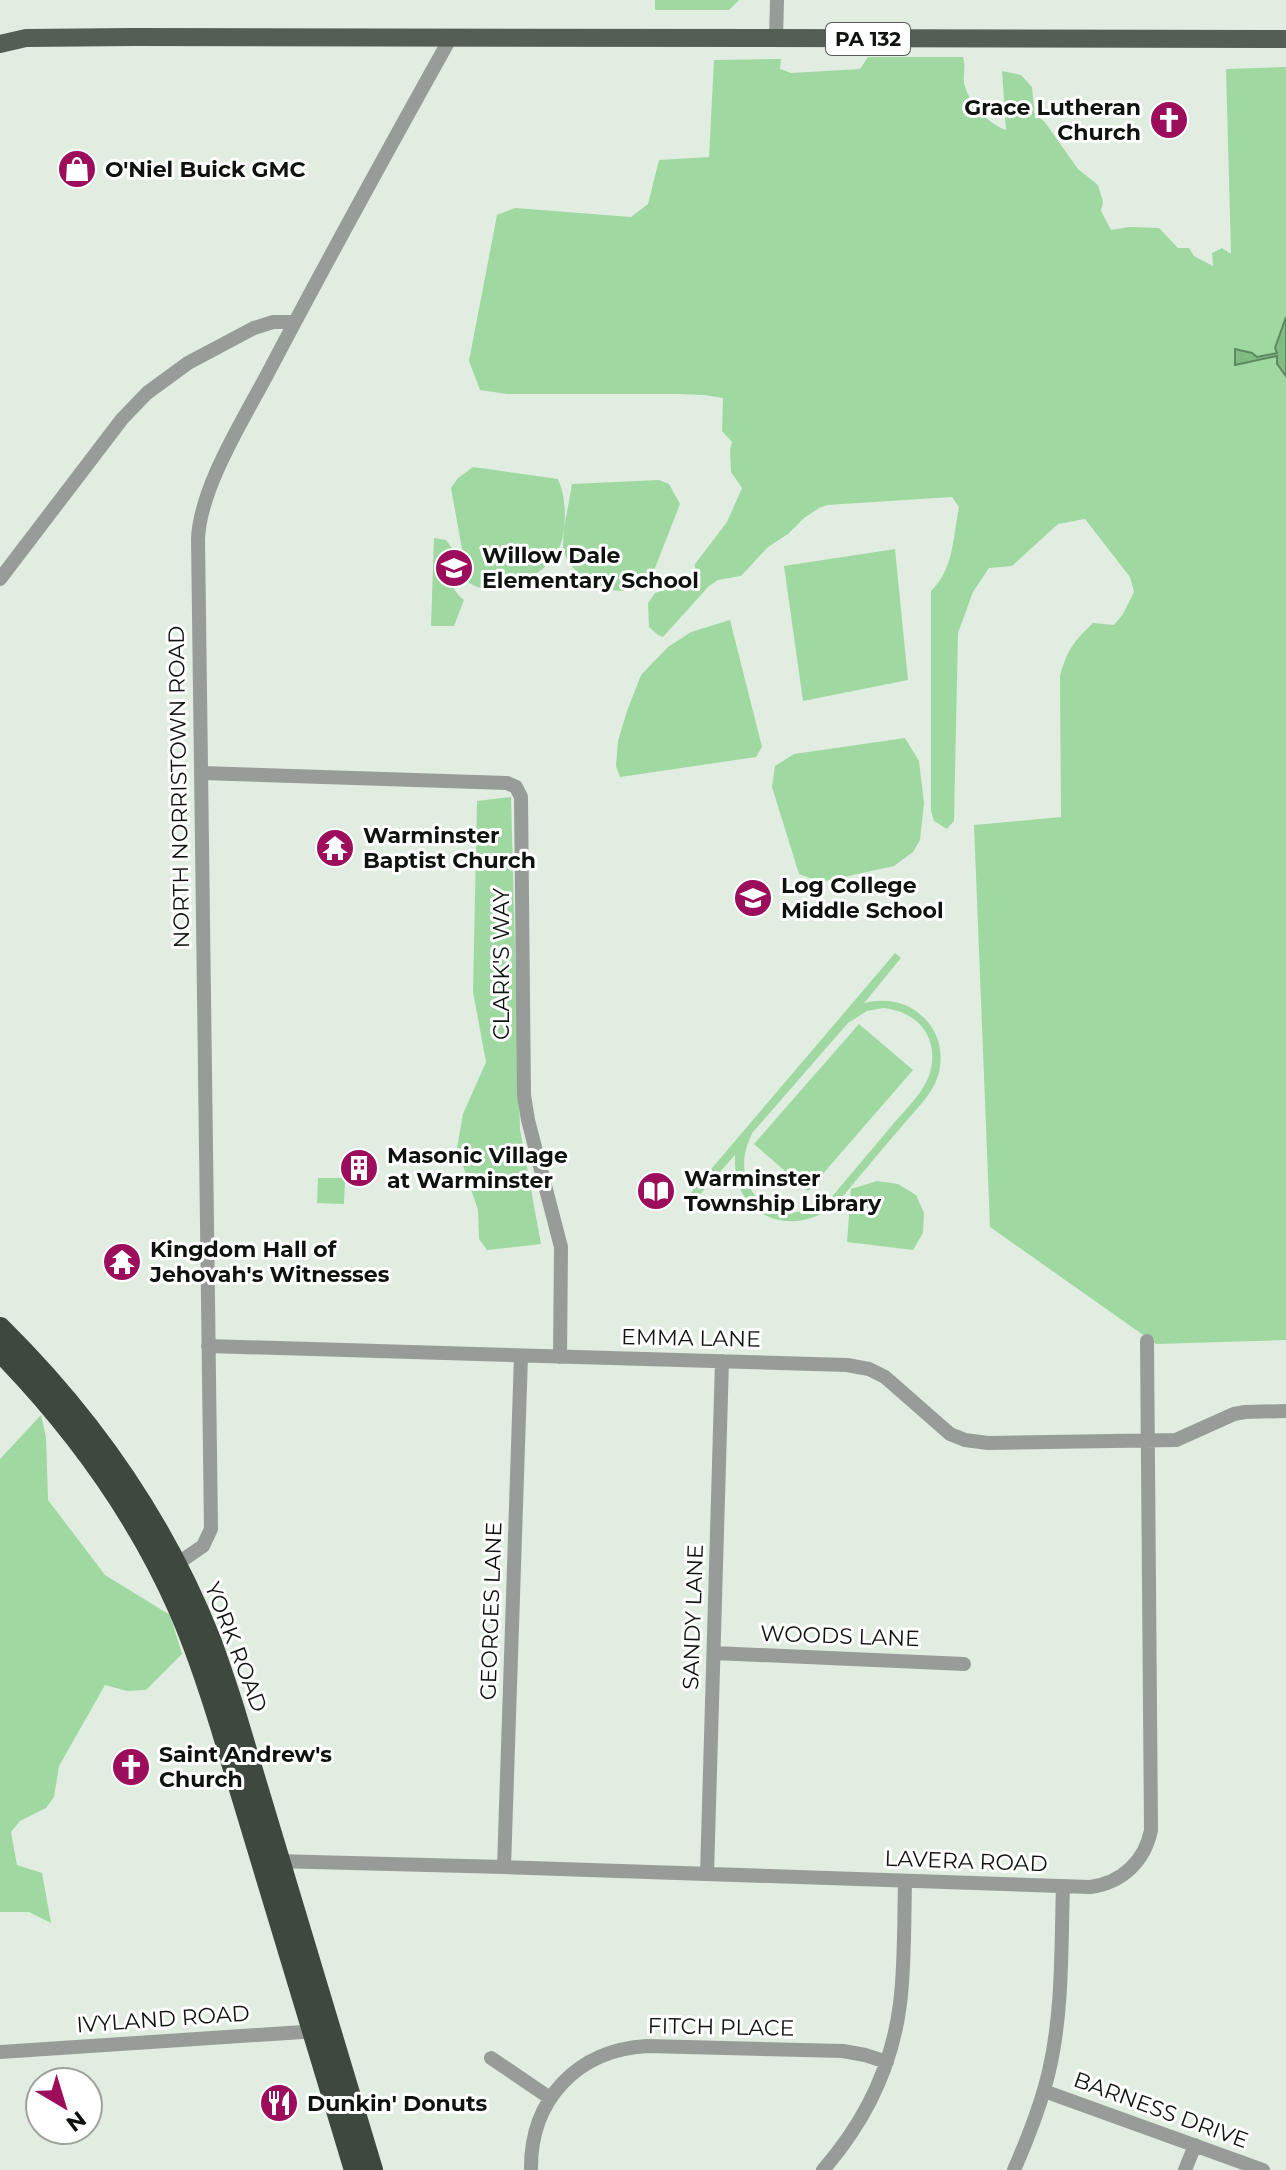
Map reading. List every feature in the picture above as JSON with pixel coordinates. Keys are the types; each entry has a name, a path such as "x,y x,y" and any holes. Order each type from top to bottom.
{"highway":[{"name":"YORK ROAD","path":"0,1328 59,1390 99,1440 140,1502 169,1569"},
{"name":"YORK ROAD","path":"0,1351 43,1395 91,1456 135,1524 169,1569 209,1636 222,1674 271,1862 321,2028 372,2170"},
{"name":"YORK ROAD","path":"321,2028 355,2170"}],"main road":[{"name":"PA 132","path":"0,29 17,32 26,38"},
{"name":"PA 132","path":"0,44 26,38 1285,38"}],"street":[{"path":"776,39 777,0"},
{"name":"NORTH NORRISTOWN ROAD","path":"169,1569 203,1546 211,1529 198,539 201,512 213,481 294,322 451,37"},
{"path":"0,579 122,419 147,393 188,363 254,328 273,322 294,322"},
{"name":"CLARK'S WAY","path":"201,773 507,783 519,790 524,1095 561,1247 560,1357"},
{"name":"LAVERA ROAD","path":"271,1862 1063,1886 1100,1886 1119,1878 1144,1850 1151,1830 1147,1341"},
{"name":"EMMA LANE","path":"208,1346 847,1365 869,1369 885,1377 950,1434 975,1442 1176,1440 1234,1414 1286,1411"},
{"name":"GEORGES LANE","path":"504,1867 521,1356"},
{"name":"SANDY LANE","path":"707,1874 722,1361"},
{"name":"WOODS LANE","path":"714,1653 964,1664"},
{"path":"823,2170 860,2120 887,2062 900,2006 905,1881"},
{"path":"1014,2170 1050,2068 1058,2016 1063,1886"},
{"name":"IVYLAND ROAD","path":"0,2052 303,2032 321,2028"},
{"name":"FITCH PLACE","path":"531,2170 535,2133 550,2098 564,2081 589,2062 621,2049 843,2051 887,2062"},
{"path":"491,2058 550,2098"},
{"name":"BARNESS DRIVE","path":"1044,2091 1263,2170"},
{"path":"1185,2170 1195,2145"}],"shaded area":[{"path":"655,0 739,0 729,10 655,10"},
{"path":"868,57 963,57 964,83 974,105 986,118 1006,130 1002,71 1021,75 1032,87 1035,119 1038,117 1044,121 1078,169 1098,185 1103,202 1101,211 1111,230 1159,228 1178,248 1189,248 1194,256 1213,266 1212,253 1222,248 1231,254 1226,69 1286,67 1286,1340 1156,1344 990,1227 974,825 1061,817 1060,676 1072,646 1081,635 1093,623 1114,625 1134,592 1130,577 1085,519 1058,524 1012,566 989,568 973,592 958,633 954,821 947,829 934,821 931,811 931,591 944,573 951,552 959,507 952,497 819,508 768,547 741,576 718,580 709,586 663,637 649,627 648,603 655,593 681,584 695,572 695,564 727,522 742,488 731,472 732,442 722,431 723,398 676,394 507,394 480,390 469,361 497,215 515,208 631,217 648,204 659,160 709,157 714,60 781,59 780,69 791,73 860,69"},
{"path":"1286,317 1286,376 1277,364 1277,356 1235,365 1235,349 1257,357 1277,353 1275,348"},
{"path":"473,467 558,479 565,517 563,537 549,563 528,579 491,589 468,582 451,488 458,478"},
{"path":"659,480 669,484 680,504 648,586 611,590 580,575 568,561 563,546 572,484"},
{"path":"434,538 446,540 452,548 452,583 464,600 454,626 431,626"},
{"path":"895,549 908,680 803,701 784,566"},
{"path":"730,620 762,747 756,757 620,777 616,766 618,741 641,675 668,647 691,632"},
{"path":"905,738 919,761 924,803 920,840 913,852 894,866 821,882 799,874 772,787 775,766 794,754"},
{"path":"511,797 520,1129 541,1244 487,1250 479,1239 478,1210 457,1148 463,1114 486,1062 473,992 477,801"},
{"path":"895,953 901,958 864,1003 896,1002 911,1008 925,1019 934,1031 939,1046 941,1061 938,1076 923,1102 839,1201 827,1211 799,1221 770,1218 747,1200 738,1182 735,1155 696,1199 690,1194","holes":["889,1009 917,1021 930,1041 931,1067 919,1093 830,1199 810,1209 792,1212 775,1209 760,1201 750,1188 745,1172 745,1153 753,1132 848,1023 867,1011"]},
{"path":"859,1024 913,1070 808,1191 754,1144"},
{"path":"318,1178 345,1178 344,1204 317,1203"},
{"path":"877,1181 898,1184 916,1195 924,1213 923,1233 913,1250 847,1242 851,1189"},
{"path":"41,1415 46,1437 48,1500 105,1575 170,1615 182,1654 146,1690 127,1691 105,1685 59,1766 54,1797 46,1808 20,1821 11,1832 17,1865 42,1873 51,1923 29,1912 0,1912 0,1459"}],"place":[{"name":"Grace Lutheran Church","path":"1169,120"},
{"name":"O'Niel Buick GMC","path":"77,169"},
{"name":"Willow Dale Elementary School","path":"454,568"},
{"name":"Warminster Baptist Church","path":"335,848"},
{"name":"Log College Middle School","path":"753,898"},
{"name":"Masonic Village at Warminster","path":"359,1168"},
{"name":"Warminster Township Library","path":"656,1191"},
{"name":"Kingdom Hall of Jehovah's Witnesses","path":"122,1262"},
{"name":"Saint Andrew's Church","path":"131,1767"},
{"name":"Dunkin' Donuts","path":"279,2103"}]}
